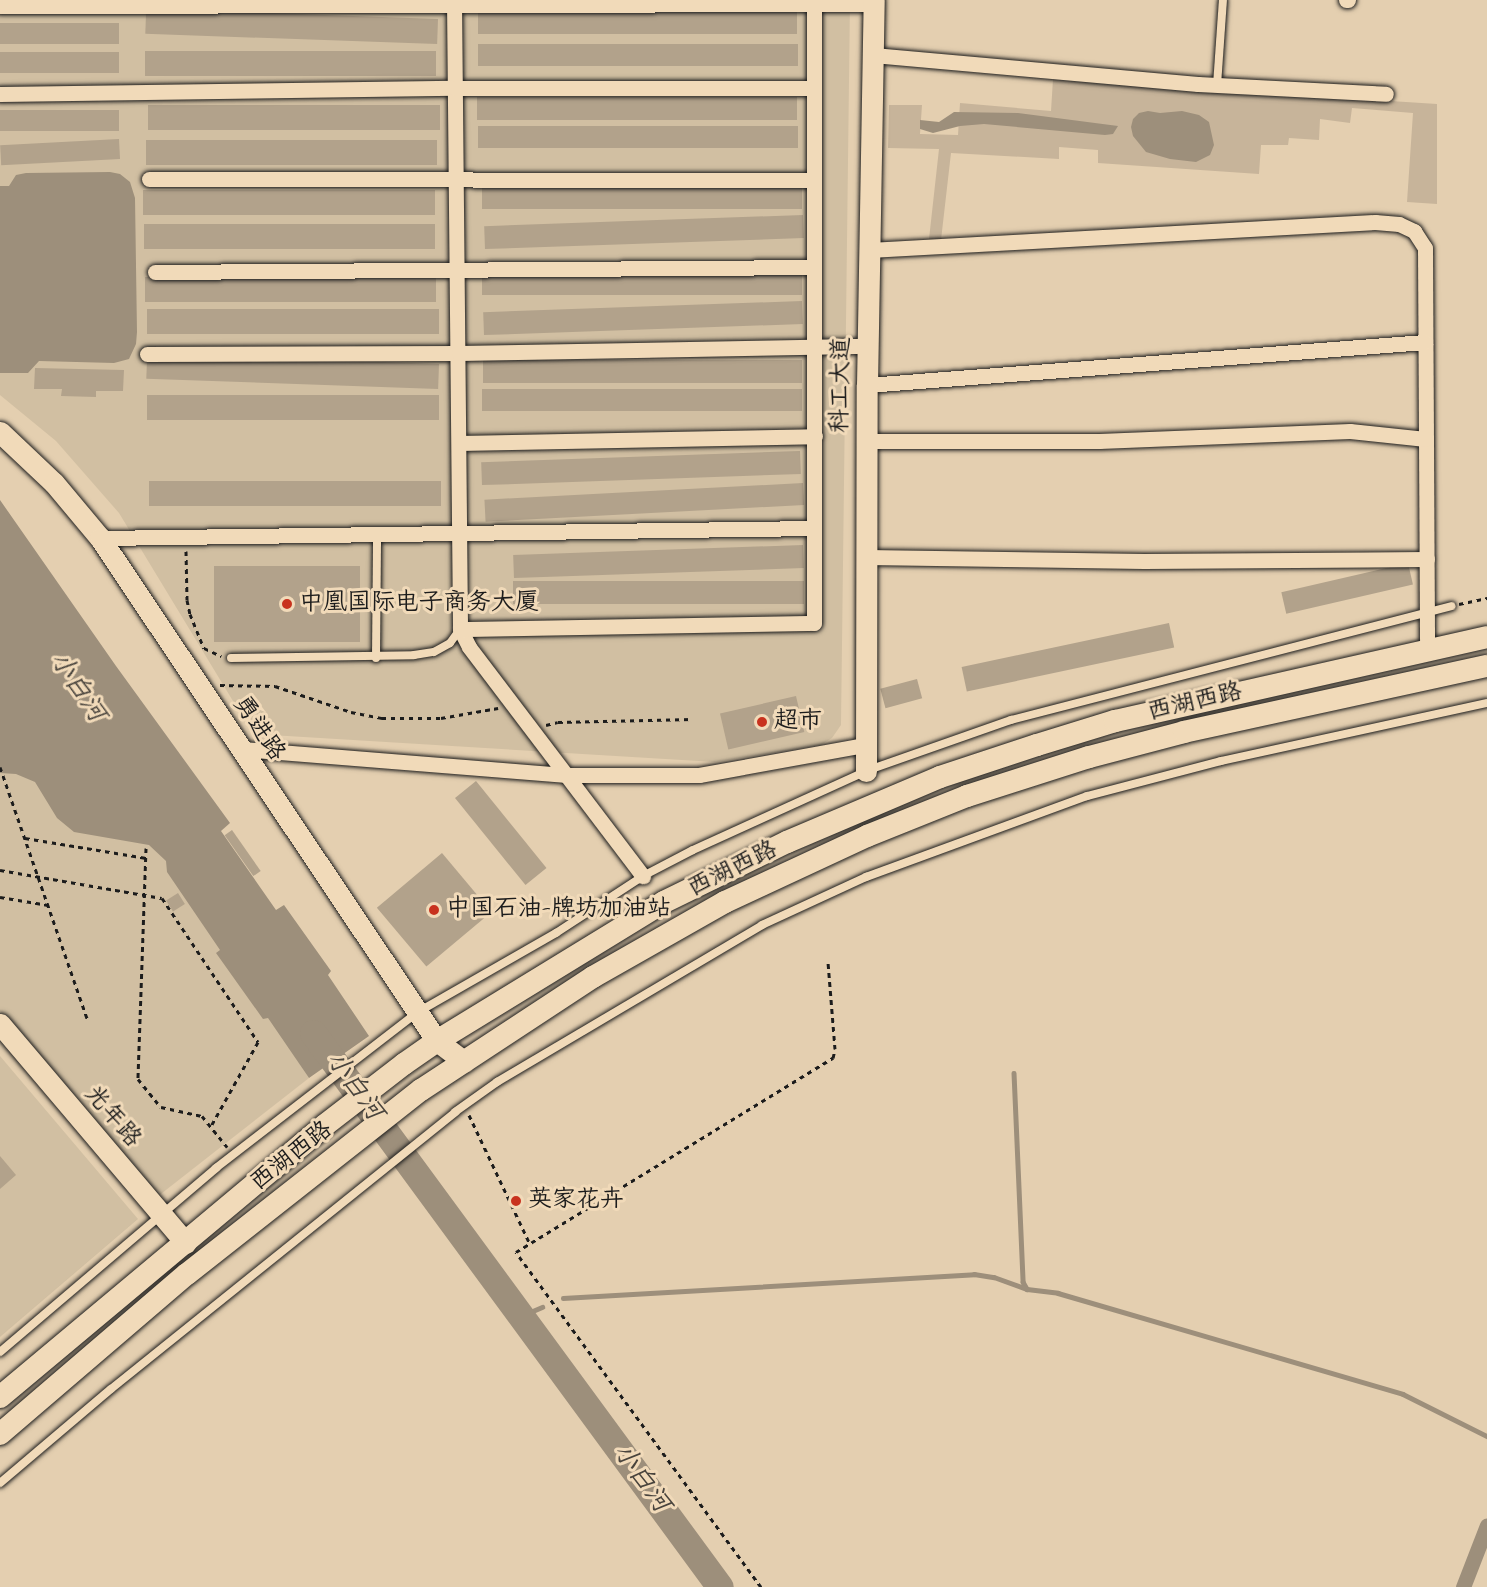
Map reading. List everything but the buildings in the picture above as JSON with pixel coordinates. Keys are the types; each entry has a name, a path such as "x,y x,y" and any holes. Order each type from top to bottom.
{"main road":[{"name":"西湖西路","path":"5,1390 186,1243 325,1125 404,1064 437,1041 664,902 787,842 940,777 1114,721 1487,637"},
{"name":"西湖西路","path":"0,1434 187,1274 421,1089 593,977 725,902 867,836 967,796 1089,757 1184,732 1487,666"}],"street":[{"path":"460,629 814,623 813,2"},
{"path":"0,6 131,3 874,2"},
{"name":"科工大道","path":"866,771 866,441 874,2"},
{"path":"454,3 460,629 469,647 643,876"},
{"path":"873,55 1217,85 1386,94"},
{"path":"0,94 455,88 813,88"},
{"path":"149,179 814,180"},
{"path":"869,250 1375,222 1399,224 1414,231 1425,248 1427,650"},
{"path":"155,272 814,267"},
{"path":"867,385 1425,342"},
{"path":"147,354 868,346"},
{"path":"866,441 1099,441 1350,431 1426,439"},
{"name":"勇进路","path":"0,432 54,483 100,538 437,1041 464,1061"},
{"path":"459,443 814,436"},
{"path":"100,538 814,528"},
{"path":"866,558 1144,561 1427,559"},
{"path":"242,749 567,775 699,775 859,746"},
{"name":"光年路","path":"0,1024 186,1243"}],"lane":[{"path":"1217,85 1223,0"},
{"path":"375,657 377,534"},
{"path":"0,1352 233,1155 418,1012 556,933 643,876 805,797 866,771 1011,720 1451,606"},
{"path":"231,658 375,657 434,652 450,643 460,629"},
{"path":"0,1484 111,1389 464,1105 497,1082 732,941 866,877 1087,796 1221,760 1487,703"}],"path":[{"path":"186,537 187,600 198,629 199,640 204,648 212,653 231,658"},
{"path":"1451,606 1487,598"},
{"path":"200,687 236,684 275,686 351,712 407,719 441,718 513,704"},
{"path":"534,731 558,722 693,719"},
{"path":"0,767 87,1018"},
{"path":"25,838 146,858"},
{"path":"146,848 138,1079 161,1107 202,1116 233,1155"},
{"path":"0,870 162,898 258,1042 211,1126"},
{"path":"0,897 48,905"},
{"path":"761,1587 516,1252 833,1058 835,1049 828,962"},
{"path":"464,1105 530,1244"}],"shaded area":[{"path":"0,0 850,0 841,725 832,738 821,745 715,762 253,734 119,513 56,441 0,395"},
{"path":"1053,79 1437,104 1437,204 1407,202 1413,113 1352,108 1350,123 1320,119 1319,140 1289,138 1288,145 1261,145 1259,174 1098,163 1098,150 1059,147 1059,159 951,153 941,240 929,239 939,149 888,148 889,105 922,105 920,134 958,135 960,103 1051,111"},
{"path":"0,605 309,1078 157,1197 0,1011"},
{"path":"0,1056 138,1219 0,1337"}],"water":[{"path":"1148,111 1160,113 1182,111 1199,115 1209,122 1214,145 1210,155 1196,162 1170,159 1146,152 1133,136 1131,127 1133,119 1139,113"},
{"path":"954,112 1018,113 1118,126 1113,134 1105,135 984,124 960,126 933,133 920,129 920,120 939,122"},
{"path":"110,172 120,174 130,182 135,198 137,332 136,344 129,359 114,363 39,361 28,373 0,373 0,186 9,186 16,175 26,173"},
{"path":"0,500 230,823 221,831 276,910 284,905 331,971 328,975 369,1036 309,1078 268,1018 263,1019 216,953 220,950 167,872 166,861 149,845 74,832 57,818 35,782 16,774 0,773"}],"waterway":[{"name":"小白河","path":"313,1033 720,1587"},
{"path":"1014,1073 1023,1282 1027,1289 1058,1293 1403,1394 1487,1436"},
{"path":"563,1298 974,1274 994,1277 1027,1289"},
{"path":"521,1316 542,1307"},
{"path":"1463,1587 1487,1525"}],"place":[{"name":"中凰国际电子商务大厦","path":"287,604"},
{"name":"超市","path":"762,722"},
{"name":"中国石油-牌坊加油站","path":"434,910"},
{"name":"英家花卉","path":"516,1201"}]}
